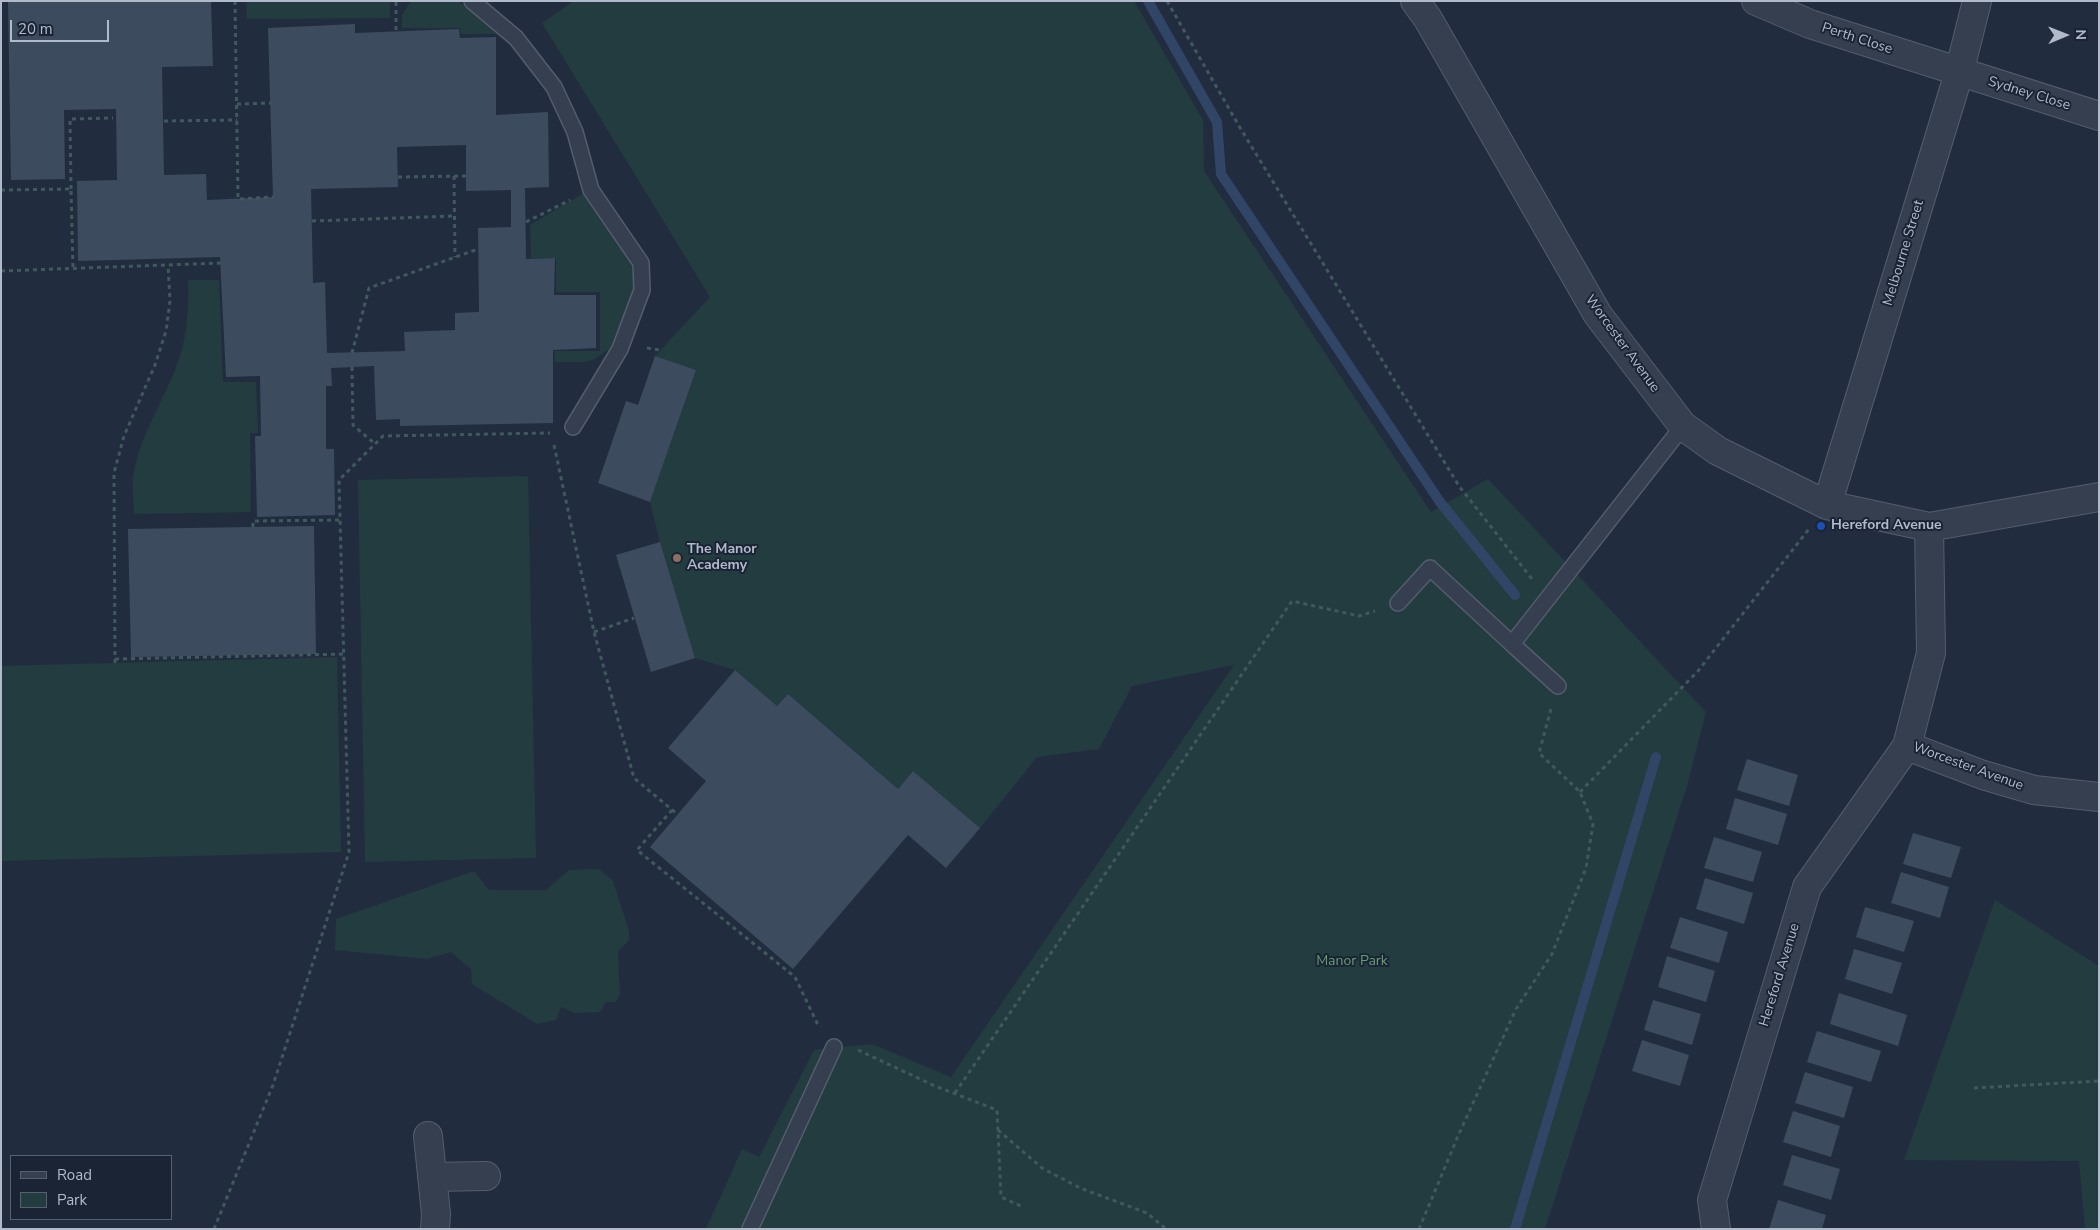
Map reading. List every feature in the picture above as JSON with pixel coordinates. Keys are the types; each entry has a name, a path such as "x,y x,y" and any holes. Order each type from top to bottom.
{"street":[{"name":"Worcester Avenue","path":"1415,1 1428,19 1598,315 1684,426 1718,452 1828,505 1929,528 2099,497"},
{"name":"Perth Close","path":"1756,1 1810,24 1959,72"},
{"name":"Melbourne Street","path":"1828,505 1959,72 1978,1"},
{"name":"Sydney Close","path":"1959,72 2099,116"},
{"name":"Worcester Avenue","path":"1929,528 1931,653 1907,746 1983,775 2034,790 2099,797"},
{"name":"Hereford Avenue","path":"1716,1229 1712,1200 1807,887 1907,746"},
{"path":"428,1136 436,1214 435,1229"},
{"path":"432,1177 486,1176"}],"lane":[{"path":"472,1 516,38 554,88 575,132 591,190 641,263 642,290 620,349 573,427"},
{"path":"1512,644 1684,426"},
{"path":"1398,603 1430,568 1558,686"},
{"path":"750,1229 834,1047"}],"path":[{"path":"235,1 238,199 273,197"},
{"path":"396,1 396,30"},
{"path":"1167,1 1239,126 1459,486 1547,600"},
{"path":"237,104 271,103"},
{"path":"73,269 68,119 113,118"},
{"path":"164,121 237,120"},
{"path":"454,176 455,257"},
{"path":"398,177 466,176"},
{"path":"1,190 70,188"},
{"path":"526,222 591,190"},
{"path":"312,220 454,216"},
{"path":"352,353 369,288 478,248"},
{"path":"1,271 221,263"},
{"path":"168,265 170,301 166,331 155,365 124,436 114,473 115,661 345,654"},
{"path":"352,367 353,425 375,444"},
{"path":"214,1229 273,1085 349,852 339,480 383,436 552,433"},
{"path":"554,443 594,632 634,778 677,814"},
{"path":"1580,792 1698,671 1828,505"},
{"path":"253,527 253,520 341,520"},
{"path":"955,1093 1292,601 1359,616 1398,603"},
{"path":"594,632 634,618"},
{"path":"1419,1229 1458,1136 1516,1009 1552,954 1586,868 1593,824 1580,792 1539,752 1558,686"},
{"path":"672,810 637,850 795,977 818,1024 825,1029"},
{"path":"853,1048 997,1110 1001,1197 1023,1207"},
{"path":"1974,1088 2099,1080"},
{"path":"998,1130 1042,1168 1080,1188 1147,1213 1166,1229"}],"green space":[{"path":"246,1 390,1 390,18 247,19"},
{"path":"411,1 457,1 469,8 496,34 461,34 460,28 402,28 402,15"},
{"name":"Manor Park","path":"574,1 1134,1 1203,120 1204,171 1431,512 1488,479 1706,712 1687,786 1545,1229 706,1229 742,1149 759,1157 814,1050 872,1044 951,1077 1234,665 1132,686 1099,749 1037,757 980,828 913,771 898,789 788,694 777,706 735,670 695,658 650,502 696,370 655,356 710,297 542,23"},
{"path":"594,187 635,256 636,282 611,348 595,359 584,362 555,362 554,351 600,351 600,292 556,292 556,258 531,258 530,225"},
{"path":"188,280 219,280 223,382 256,382 258,433 250,433 251,512 134,514 133,482 137,458 146,433 175,370 185,337"},
{"path":"528,476 536,858 365,862 358,480"},
{"path":"337,657 341,852 1,861 1,666"},
{"path":"599,869 613,881 629,930 629,940 618,952 620,993 616,1002 606,1002 600,1012 574,1013 561,1007 556,1020 537,1024 472,984 471,969 451,952 427,959 335,950 336,919 474,871 489,890 546,890 569,870"},
{"path":"1995,900 2099,966 2099,1229 2085,1229 2079,1161 1904,1160"}],"building":[{"path":"8,1 211,1 213,66 162,67 164,175 206,174 207,200 273,197 268,28 355,24 355,33 459,29 460,38 496,37 496,115 548,112 549,187 525,188 526,259 555,258 554,295 596,295 596,348 553,350 553,423 400,426 400,419 376,420 374,366 331,368 332,386 326,386 326,449 334,449 335,515 257,517 255,436 261,436 260,376 226,377 220,257 78,261 77,181 117,180 116,109 64,110 65,179 11,180","holes":["466,145 466,191 511,190 511,227 478,228 479,312 455,313 455,330 404,332 405,351 327,353 325,282 313,283 311,189 398,187 397,147"]},
{"path":"655,356 696,370 650,502 598,483 626,401 638,405"},
{"path":"314,526 316,654 131,657 128,529"},
{"path":"660,542 695,658 651,672 616,555"},
{"path":"735,670 777,706 788,694 898,789 913,771 980,828 946,868 908,835 793,969 650,847 706,781 668,748"},
{"path":"1747,759 1798,775 1789,806 1737,790"},
{"path":"1735,798 1787,814 1778,845 1726,829"},
{"path":"1913,833 1961,847 1951,878 1903,864"},
{"path":"1714,837 1762,852 1753,882 1704,868"},
{"path":"1901,872 1949,887 1940,918 1891,903"},
{"path":"1705,878 1753,893 1744,924 1696,909"},
{"path":"1865,907 1914,921 1904,952 1856,937"},
{"path":"1680,917 1728,932 1719,963 1670,948"},
{"path":"1854,949 1902,963 1892,994 1845,979"},
{"path":"1667,956 1715,971 1706,1002 1658,987"},
{"path":"1839,993 1907,1015 1898,1046 1830,1024"},
{"path":"1653,1000 1701,1014 1692,1045 1644,1030"},
{"path":"1817,1031 1881,1051 1871,1082 1807,1062"},
{"path":"1642,1040 1689,1055 1680,1086 1632,1071"},
{"path":"1805,1072 1853,1087 1844,1118 1795,1103"},
{"path":"1793,1111 1840,1126 1831,1157 1783,1142"},
{"path":"1792,1155 1840,1169 1831,1200 1783,1185"},
{"path":"1778,1200 1826,1215 1822,1229 1769,1229"}],"waterway":[{"path":"1148,1 1217,122 1221,174 1440,502 1515,595"},
{"path":"1515,1229 1656,757"}],"place":[{"name":"Hereford Avenue","path":"1821,526"},
{"name":"The Manor Academy","path":"677,558"}]}
